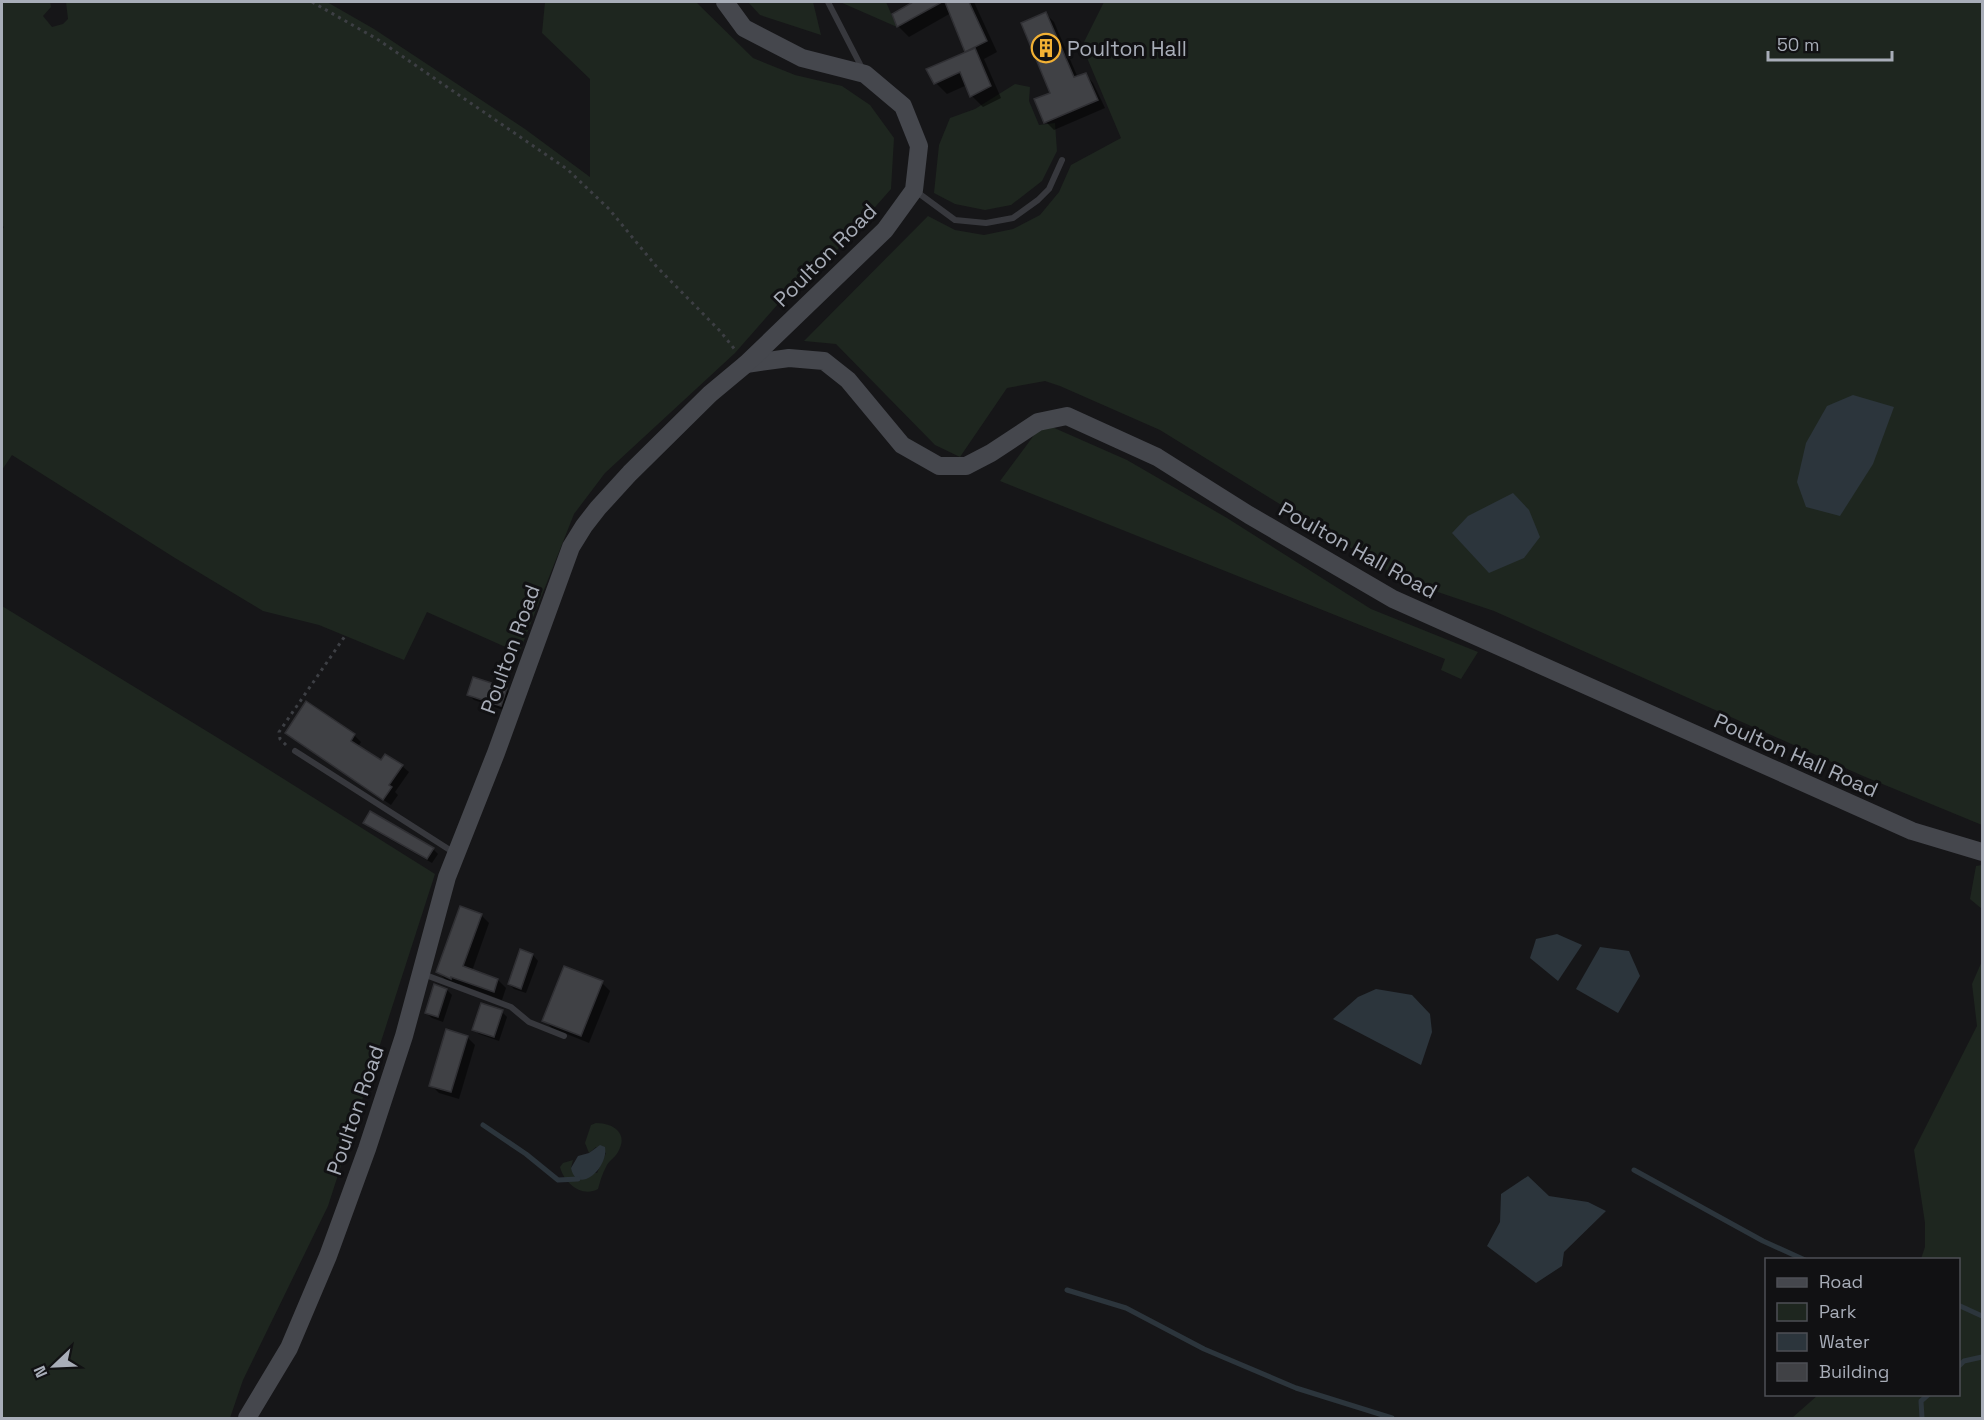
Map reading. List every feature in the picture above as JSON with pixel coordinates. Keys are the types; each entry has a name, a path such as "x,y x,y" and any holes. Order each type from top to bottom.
{"street":[{"name":"Poulton Road","path":"247,1419 289,1348 328,1256 367,1149 404,1036 447,877 496,753 571,547 584,526 630,473 710,394 746,364 885,230 914,190 920,146 903,106 865,74 802,58 744,28 726,2"},
{"name":"Poulton Hall Road","path":"746,364 789,358 824,361 848,380 902,445 939,466 966,466 991,453 1038,422 1067,416 1156,457 1249,515 1394,599 1912,831 1983,852"}],"lane":[{"path":"828,2 865,74"},
{"path":"914,190 955,219 986,223 1013,218 1049,189 1062,160"},
{"path":"295,751 456,854"},
{"path":"421,974 511,1006 528,1022 564,1036"}],"path":[{"path":"312,2 377,39 567,169 609,209 656,266 720,331 746,364"},
{"path":"295,751 280,739 279,732 345,636"}],"green space":[{"path":"2,2 50,2 51,7 43,16 52,27 63,24 68,19 66,2 327,2 374,29 525,129 590,177 590,79 542,33 545,2 696,2 753,58 795,75 842,86 870,105 894,138 891,189 830,258 785,296 735,353 605,473 574,514 519,653 427,612 404,660 319,625 263,611 12,455 2,470 2,230 4,227 2,225"},
{"path":"748,2 813,2 821,35 760,15"},
{"path":"840,2 886,2 897,27"},
{"path":"1104,2 1982,2 1982,825 1863,776 1494,611 1420,586 1388,571 1160,430 1060,386 1045,381 1007,388 960,457 935,445 836,344 804,341 928,216 955,230 984,235 1013,229 1040,215 1059,192 1071,165 1121,138 1082,46"},
{"path":"1015,84 1030,87 1029,101 1039,125 1055,123 1057,151 1042,181 1011,205 985,210 955,204 934,193 939,145 950,118 975,109"},
{"path":"1043,423 1127,460 1227,518 1371,609 1478,652 1461,679 1441,670 1445,659 1000,481"},
{"path":"2,606 435,874 328,1206 243,1380 230,1418 2,1418"},
{"path":"1982,865 1982,909 1970,899 1976,866"},
{"path":"1982,961 1982,1418 1792,1418 1817,1396 1960,1396 1960,1258 1921,1258 1925,1247 1925,1223 1914,1150 1977,1026 1972,984"},
{"path":"596,1123 614,1127 622,1140 617,1154 602,1175 598,1189 586,1192 570,1183 560,1167 563,1163 573,1160 571,1168 597,1173 606,1153 596,1147 589,1153 585,1143 591,1125"}],"water":[{"path":"1853,395 1894,407 1873,464 1840,516 1806,507 1797,482 1806,443 1827,406"},
{"path":"1513,493 1529,510 1540,537 1524,558 1489,573 1452,533 1468,516"},
{"path":"1557,934 1582,945 1558,981 1530,958 1536,939"},
{"path":"1600,947 1629,951 1640,976 1618,1013 1576,989"},
{"path":"1376,989 1412,995 1430,1014 1432,1032 1421,1065 1333,1019 1358,997"},
{"path":"600,1145 605,1147 605,1155 598,1170 585,1179 574,1176 571,1168 578,1156 589,1153"},
{"path":"1528,1176 1549,1196 1588,1202 1606,1211 1564,1252 1562,1266 1536,1283 1487,1246 1500,1222 1501,1194"}],"building":[{"path":"913,2 942,2 897,27 892,14"},
{"path":"945,2 969,2 987,41 965,52"},
{"name":"Poulton Hall","path":"1046,12 1074,77 1086,73 1098,100 1044,123 1034,99 1050,93 1021,23"},
{"path":"975,48 991,86 970,97 960,72 934,84 926,69"},
{"path":"473,677 507,688 501,706 467,695"},
{"path":"306,701 355,734 351,741 381,760 385,754 403,765 389,785 392,787 383,800 285,733"},
{"path":"370,811 434,848 427,859 363,823"},
{"path":"460,906 482,914 463,966 498,979 494,992 436,972"},
{"path":"520,949 533,954 521,989 508,984"},
{"path":"564,966 603,981 581,1036 542,1021"},
{"path":"434,984 447,989 438,1017 425,1013"},
{"path":"481,1003 503,1010 494,1037 472,1030"},
{"path":"446,1029 468,1036 451,1092 429,1086"}],"waterway":[{"path":"483,1125 526,1154 558,1180 578,1179"},
{"path":"1634,1170 1763,1241 1801,1258"},
{"path":"1067,1290 1126,1308 1204,1349 1296,1388 1392,1418"},
{"path":"1960,1306 1982,1316"},
{"path":"1960,1365 1964,1361 1982,1357"},
{"path":"1922,1418 1921,1401 1927,1396"}],"place":[{"name":"Poulton Hall","path":"1046,48"}]}
